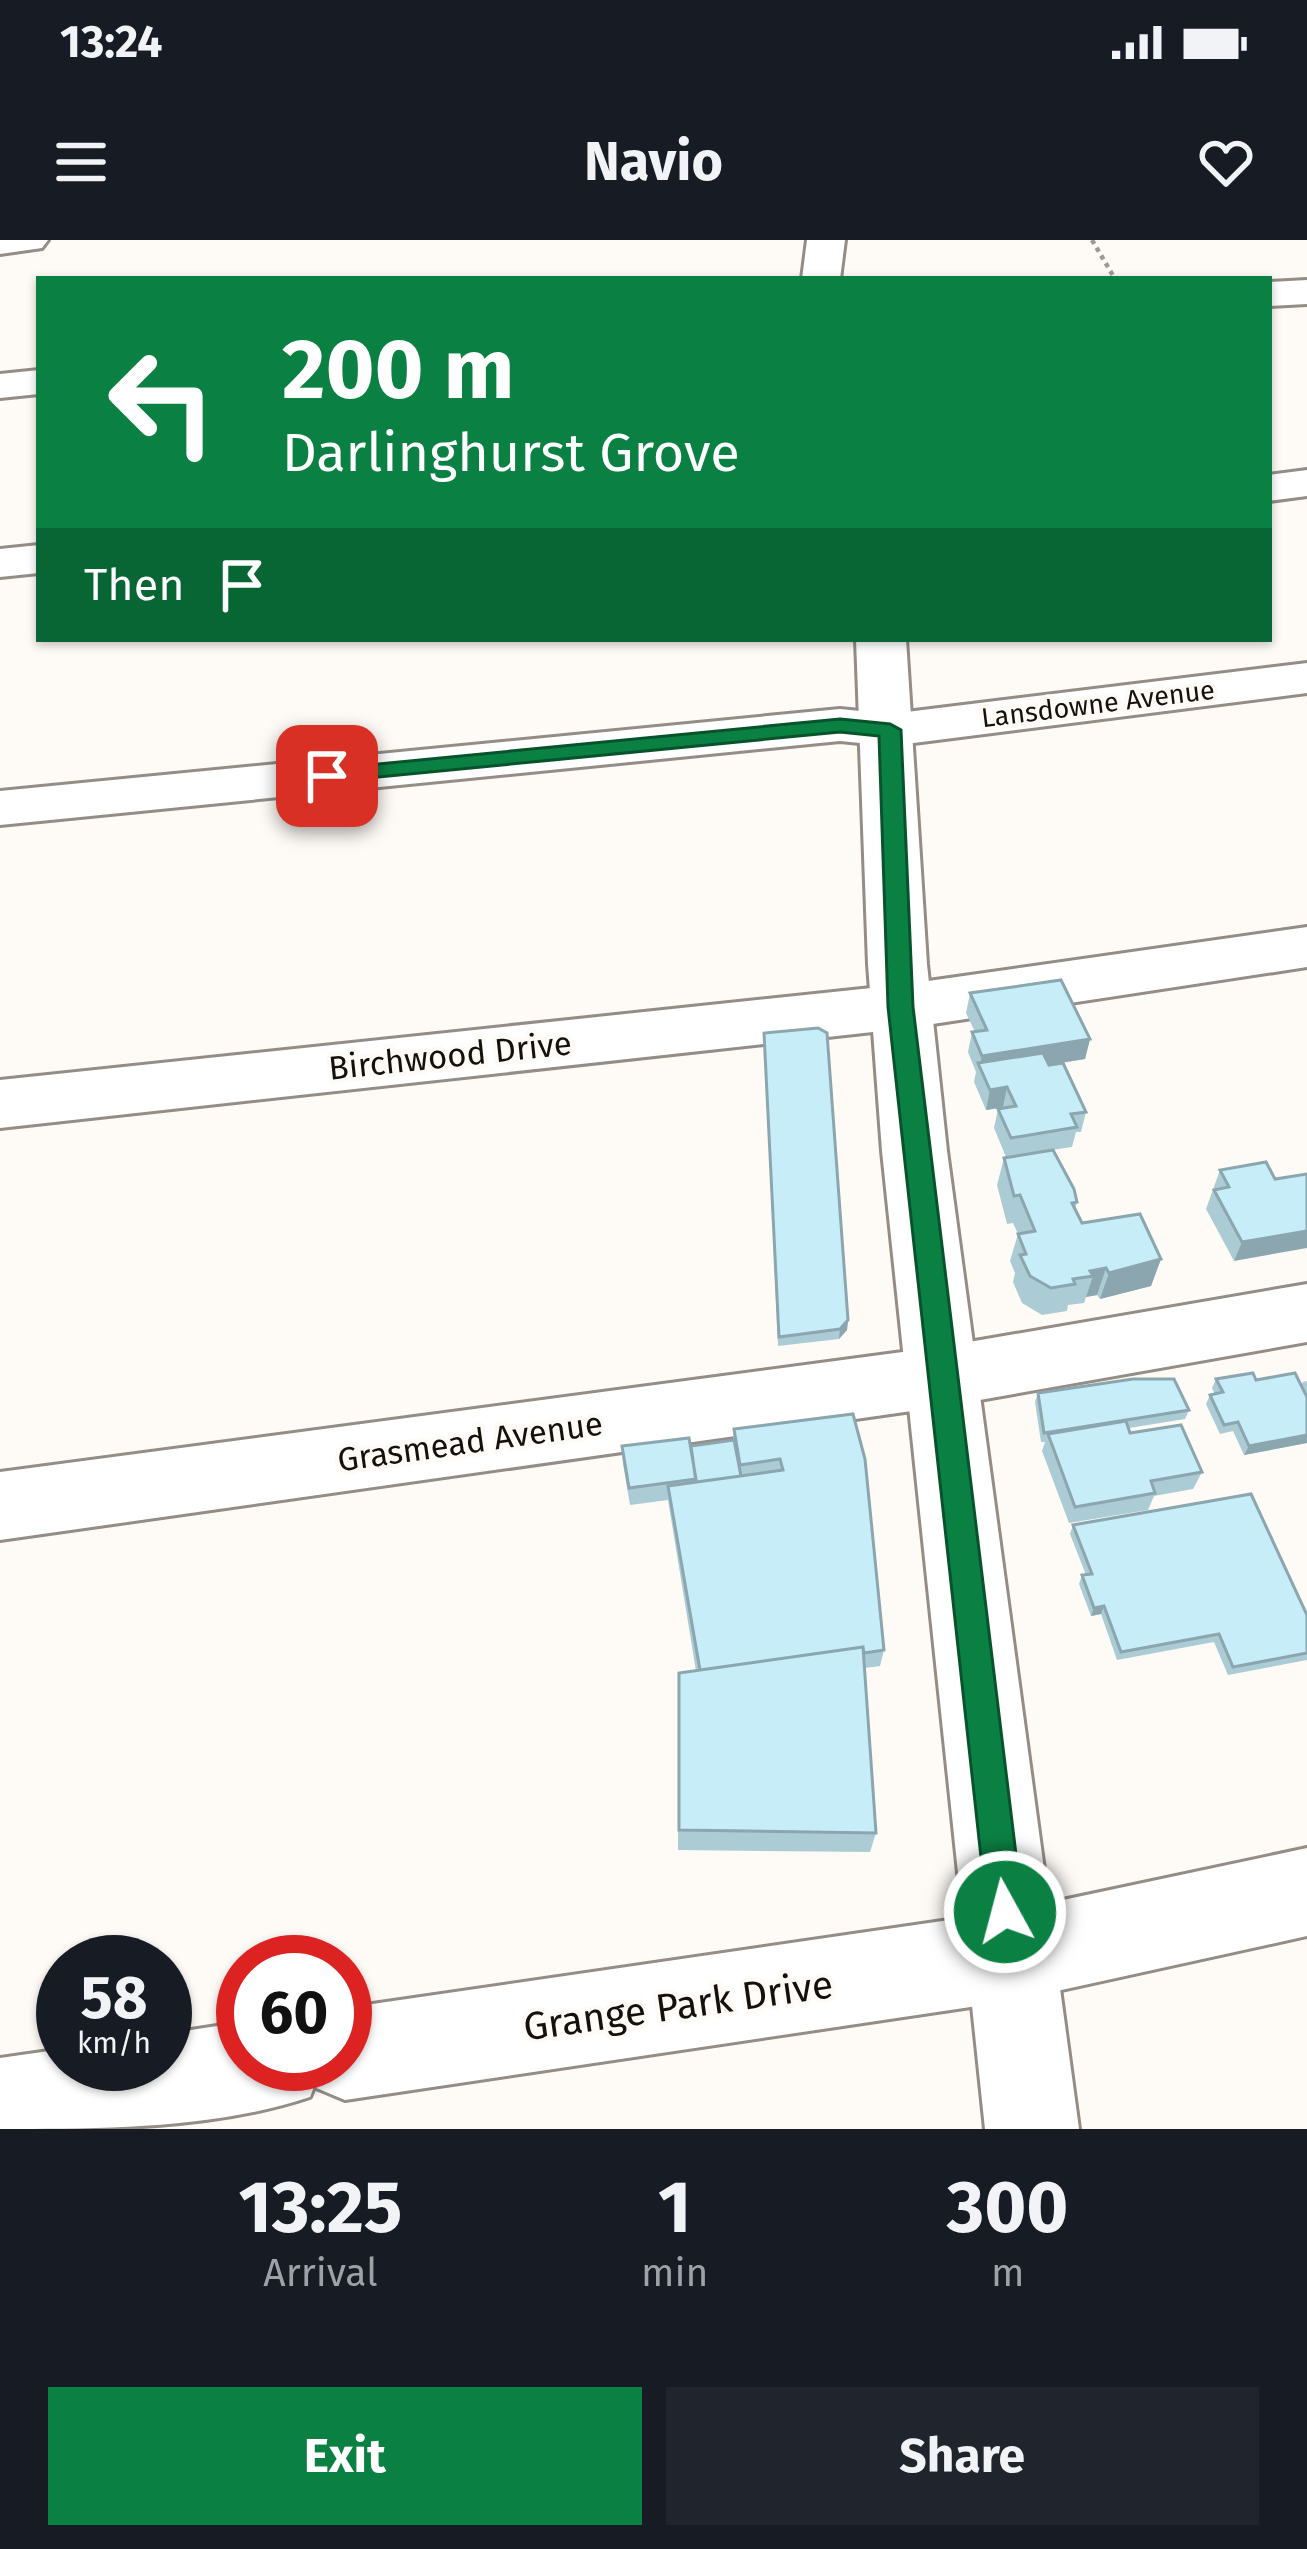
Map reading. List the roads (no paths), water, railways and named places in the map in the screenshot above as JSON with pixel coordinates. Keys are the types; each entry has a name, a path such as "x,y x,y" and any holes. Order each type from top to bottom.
{"street":[{"path":"0,243 29,240"},
{"path":"821,276 826,240"},
{"path":"1272,294 1307,292"},
{"path":"0,386 36,382"},
{"path":"1272,488 1307,483"},
{"path":"0,563 36,559"},
{"path":"881,642 890,730 900,1007 1032,2129"},
{"name":"Lansdowne Avenue","path":"0,808 840,725 890,730 1307,678"},
{"name":"Birchwood Drive","path":"0,1104 900,1007 1307,947"},
{"name":"Grasmead Avenue","path":"0,1506 940,1376 1307,1313"},
{"name":"Grange Park Drive","path":"372,2050 1010,1956 1307,1892"},
{"path":"0,2105 216,2073"}]}
